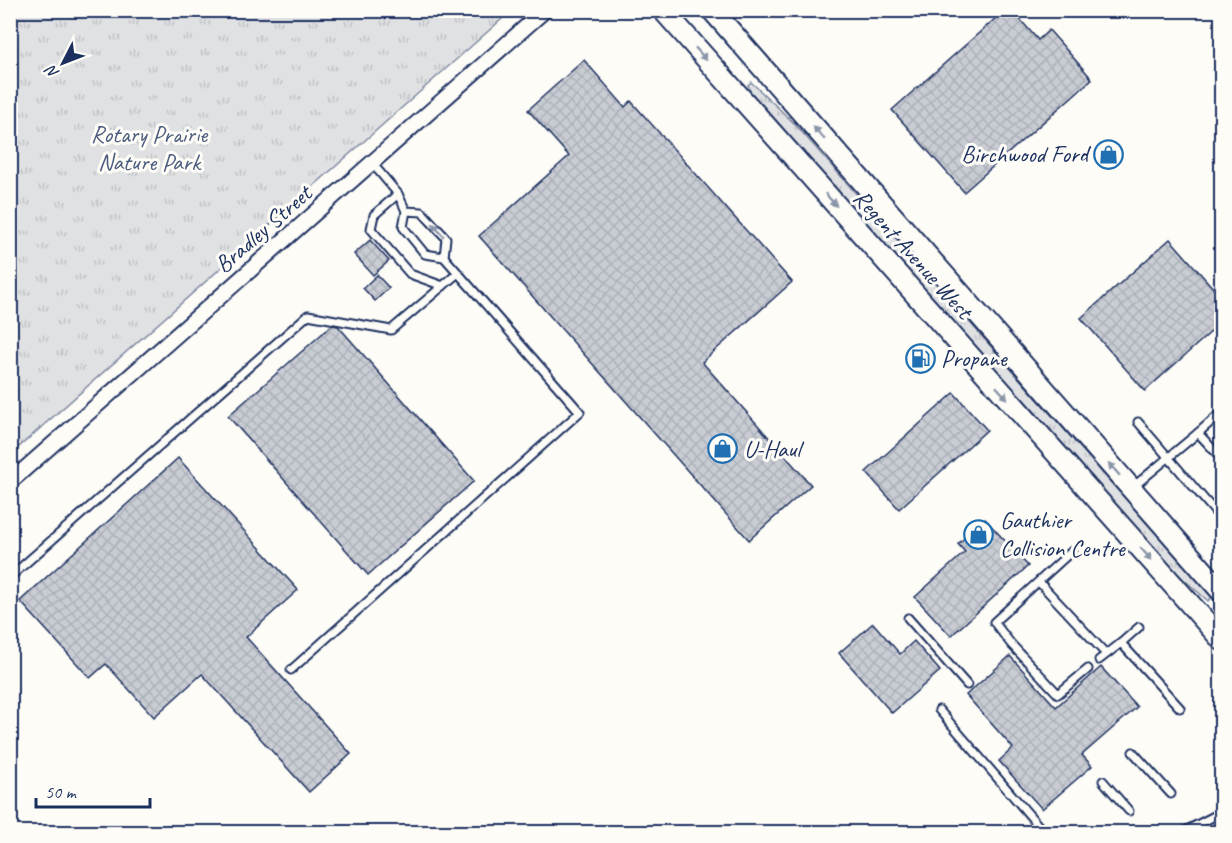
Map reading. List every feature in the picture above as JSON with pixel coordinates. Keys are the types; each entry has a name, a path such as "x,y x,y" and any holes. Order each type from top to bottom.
{"main road":[{"name":"Regent Avenue West","path":"663,10 1221,640"},
{"name":"Regent Avenue West","path":"712,10 1131,489 1219,583"}],"street":[{"name":"Bradley Street","path":"10,482 545,10"}],"lane":[{"path":"291,670 580,412 444,256 425,254 403,227 406,211 398,194 372,163"},
{"path":"398,194 374,216 371,229 410,274 443,286"},
{"path":"406,211 422,212 446,238 444,256"},
{"path":"10,577 308,315 391,330 458,273"},
{"path":"1131,489 1221,412"},
{"path":"1138,422 1221,520"},
{"path":"1198,433 1221,459"},
{"path":"1072,551 994,622 1011,644 1058,694 1088,669"},
{"path":"1039,582 1106,654"},
{"path":"908,618 967,685"},
{"path":"1099,660 1139,627"},
{"path":"1121,643 1180,708"},
{"path":"939,710 1043,831"},
{"path":"1133,752 1171,794"},
{"path":"1103,781 1129,811"},
{"path":"1183,832 1221,814"}],"green space":[{"name":"Rotary Prairie Nature Park","path":"11,10 511,10 511,11 11,454"},
{"path":"751,82 793,122 1212,597 1208,601 1178,574 1147,540 750,91 748,85"}],"building":[{"path":"1005,10 1012,10 1038,40 1049,30 1092,79 964,192 892,110"},
{"path":"584,60 625,107 631,101 792,282 702,362 811,485 749,540 479,236 569,156 528,110"},
{"path":"1170,239 1221,297 1221,323 1145,391 1081,318"},
{"path":"370,240 389,261 373,275 354,254"},
{"path":"377,275 389,288 375,301 363,288"},
{"path":"332,325 338,326 474,481 368,575 228,416"},
{"name":"U-Haul","path":"954,393 987,430 899,509 866,472"},
{"path":"178,458 298,590 246,637 351,754 309,792 202,674 154,717 106,664 90,678 20,601"},
{"path":"985,519 1028,566 951,636 915,597 965,552 958,544"},
{"path":"873,623 900,654 914,641 940,671 892,713 839,653"},
{"path":"1010,656 1056,707 1101,667 1137,707 1082,755 1092,766 1042,809 999,761 1013,748 966,695"}],"place":[{"name":"Birchwood Ford","path":"1109,154"},
{"name":"Propane","path":"920,358"},
{"name":"U-Haul","path":"723,449"},
{"name":"Gauthier Collision Centre","path":"979,534"}]}
